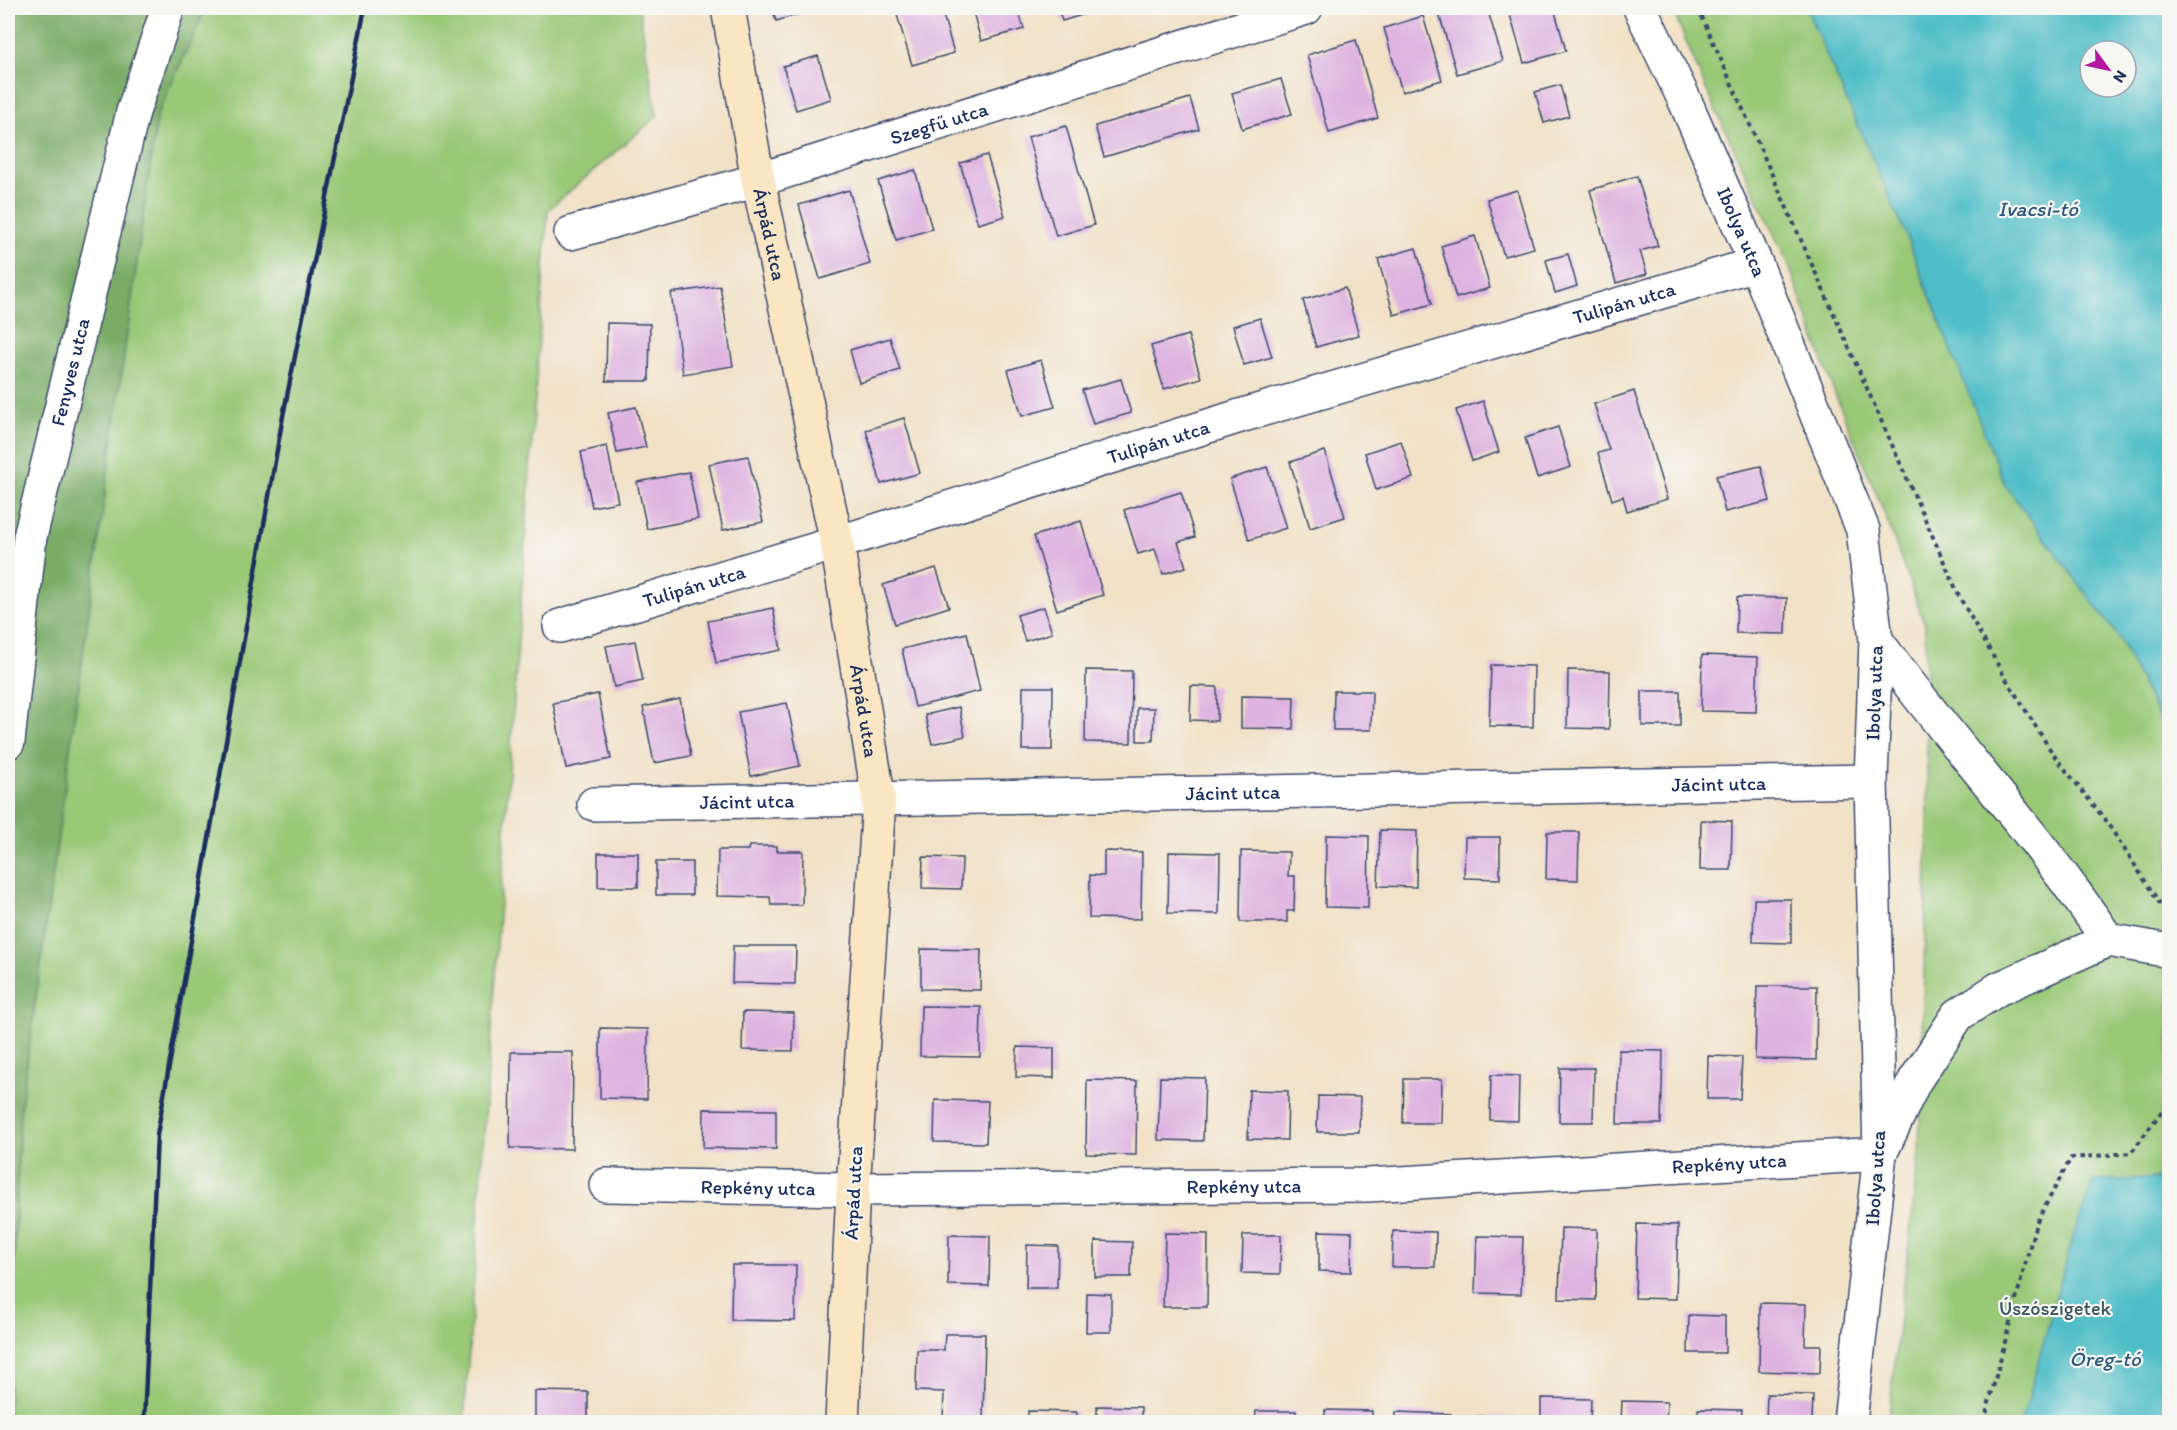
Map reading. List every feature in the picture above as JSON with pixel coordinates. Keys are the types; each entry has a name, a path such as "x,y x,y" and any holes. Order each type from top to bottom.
{"street":[{"name":"Fenyves utca","path":"8,742 30,537 133,112 168,8"},
{"name":"Árpád utca","path":"728,8 759,180 837,543 879,801 853,1189 843,1422"},
{"name":"Szegfű utca","path":"571,233 759,180 1306,8"},
{"name":"Ibolya utca","path":"1640,8 1685,101 1756,264 1863,531 1876,640 1870,781 1880,1154 1850,1422"},
{"name":"Tulipán utca","path":"560,626 837,543 1240,416 1756,264"},
{"path":"1876,640 1923,704 2079,896 2108,940"},
{"name":"Jácint utca","path":"594,804 879,801 1870,781"},
{"path":"1880,1154 1914,1082 1958,1015 1998,989 2108,940 2169,951"},
{"name":"Repkény utca","path":"606,1185 853,1189 1368,1185 1880,1154"}],"path":[{"path":"1698,8 1960,598 2006,679 2053,754 2106,821 2169,919"},
{"path":"1984,1422 2036,1223 2071,1158 2131,1153 2169,1100"}],"green space":[{"path":"8,8 206,8 157,115 20,1113 8,1392"},
{"path":"206,8 639,8 657,116 548,210 464,1422 8,1422 20,1113 157,115"},
{"name":"Úszószigetek","path":"1672,8 1806,8 1904,230 2005,485 2118,636 2169,737 2169,1422 1888,1422 1919,1153 1928,820 1925,625 1887,520 1833,389 1789,266 1706,89"}],"water":[{"name":"Ivacsi-tó","path":"1806,8 2169,8 2169,737 2118,636 2005,485 1904,230"},
{"name":"Öreg-tó","path":"2169,1172 2169,1422 2021,1422 2075,1230 2094,1181 2165,1178"}],"building":[{"path":"772,8 820,8 776,21"},
{"path":"895,8 941,8 954,53 912,65"},
{"path":"972,8 1018,8 1024,29 981,41"},
{"path":"1058,8 1105,8 1062,21"},
{"path":"1463,8 1487,8 1503,61 1457,74 1439,14"},
{"path":"1508,8 1554,8 1566,51 1524,63"},
{"path":"1423,16 1442,80 1402,92 1384,28"},
{"path":"1356,40 1378,118 1329,133 1307,55"},
{"path":"818,56 831,99 796,110 783,66"},
{"path":"1281,79 1292,114 1242,129 1232,93"},
{"path":"1560,85 1569,116 1544,123 1535,92"},
{"path":"1190,98 1199,129 1104,157 1095,126"},
{"path":"1066,126 1094,225 1056,236 1028,137"},
{"path":"987,155 1005,216 978,224 960,163"},
{"path":"915,170 932,229 896,240 878,181"},
{"path":"1637,176 1658,246 1640,251 1647,274 1616,283 1590,190"},
{"path":"849,190 870,264 820,279 799,205"},
{"path":"1517,190 1534,248 1504,256 1487,199"},
{"path":"1475,236 1490,288 1456,298 1441,246"},
{"path":"1416,248 1432,304 1394,315 1378,259"},
{"path":"1568,254 1577,286 1555,293 1546,260"},
{"path":"720,286 733,366 683,374 671,293"},
{"path":"1345,288 1359,335 1316,347 1303,300"},
{"path":"1260,318 1272,357 1244,365 1233,326"},
{"path":"607,323 650,324 649,381 606,381"},
{"path":"1188,335 1201,378 1164,389 1151,346"},
{"path":"890,338 900,370 859,383 850,350"},
{"path":"1041,360 1055,407 1022,416 1008,370"},
{"path":"1121,379 1131,413 1093,424 1082,390"},
{"path":"1634,391 1667,499 1627,511 1623,496 1612,500 1598,453 1609,450 1594,404"},
{"path":"1483,401 1499,452 1472,461 1456,410"},
{"path":"636,407 646,447 617,453 608,413"},
{"path":"904,418 920,473 881,484 866,430"},
{"path":"1558,427 1571,467 1537,478 1525,438"},
{"path":"1401,441 1413,478 1376,490 1365,453"},
{"path":"607,446 618,502 592,507 581,452"},
{"path":"1325,451 1345,517 1310,528 1290,462"},
{"path":"748,456 763,522 723,530 709,464"},
{"path":"1761,466 1770,501 1725,512 1716,476"},
{"path":"1267,467 1286,528 1249,540 1230,479"},
{"path":"689,472 698,519 647,529 637,482"},
{"path":"1181,492 1195,537 1178,542 1186,567 1163,574 1155,549 1138,554 1124,510"},
{"path":"1081,521 1103,595 1057,610 1034,536"},
{"path":"936,568 949,607 895,624 883,585"},
{"path":"1737,597 1787,598 1786,634 1736,633"},
{"path":"1044,607 1052,633 1025,641 1017,615"},
{"path":"773,608 781,650 716,663 708,621"},
{"path":"967,633 980,691 915,707 902,649"},
{"path":"635,641 643,681 614,687 606,646"},
{"path":"1702,655 1758,657 1756,712 1701,711"},
{"path":"1491,665 1534,666 1533,727 1489,726"},
{"path":"1086,670 1132,671 1131,743 1085,742"},
{"path":"1568,670 1610,671 1609,729 1567,728"},
{"path":"1191,686 1217,687 1217,721 1190,720"},
{"path":"1023,687 1053,687 1052,750 1022,750"},
{"path":"1334,691 1372,691 1371,730 1333,730"},
{"path":"1642,691 1680,691 1680,726 1642,726"},
{"path":"598,694 611,759 566,768 553,703"},
{"path":"1241,696 1294,697 1293,729 1241,728"},
{"path":"680,699 691,756 654,763 643,707"},
{"path":"787,703 800,766 751,776 738,712"},
{"path":"959,707 965,736 932,744 925,715"},
{"path":"1137,708 1154,708 1153,741 1137,741"},
{"path":"1701,820 1732,821 1731,870 1700,870"},
{"path":"1380,830 1417,831 1416,887 1378,886"},
{"path":"1547,832 1579,832 1578,880 1546,879"},
{"path":"1326,835 1369,836 1368,908 1325,907"},
{"path":"1465,837 1500,837 1500,879 1464,878"},
{"path":"749,846 777,846 777,851 803,851 802,905 771,905 770,897 717,896 718,850 748,850"},
{"path":"1104,851 1142,852 1141,919 1089,918 1090,875 1104,876"},
{"path":"1241,851 1289,852 1288,876 1295,876 1294,911 1287,911 1287,922 1240,922"},
{"path":"1169,852 1220,853 1219,914 1168,913"},
{"path":"598,853 638,853 638,887 598,887"},
{"path":"923,857 962,858 961,889 922,888"},
{"path":"656,862 692,862 692,895 656,895"},
{"path":"1754,899 1791,899 1791,943 1753,942"},
{"path":"733,946 796,946 795,984 732,983"},
{"path":"921,949 981,950 980,990 921,989"},
{"path":"1757,986 1817,986 1816,1060 1755,1059"},
{"path":"921,1006 981,1007 980,1057 920,1056"},
{"path":"743,1012 794,1013 793,1051 742,1050"},
{"path":"600,1028 648,1029 647,1099 600,1098"},
{"path":"1017,1047 1054,1048 1054,1078 1016,1077"},
{"path":"1619,1050 1663,1051 1661,1124 1617,1124"},
{"path":"511,1052 573,1052 572,1149 510,1148"},
{"path":"1708,1056 1742,1057 1740,1099 1707,1099"},
{"path":"1560,1068 1594,1068 1593,1122 1559,1122"},
{"path":"1491,1075 1519,1076 1518,1121 1490,1120"},
{"path":"1160,1077 1205,1078 1203,1141 1158,1140"},
{"path":"1404,1079 1442,1079 1441,1123 1403,1123"},
{"path":"1087,1080 1137,1081 1136,1155 1086,1154"},
{"path":"1249,1090 1288,1091 1287,1140 1248,1139"},
{"path":"1318,1096 1360,1097 1359,1132 1317,1132"},
{"path":"935,1100 988,1101 986,1143 934,1142"},
{"path":"704,1109 776,1110 776,1149 703,1148"},
{"path":"1637,1224 1678,1225 1676,1299 1635,1298"},
{"path":"1561,1228 1597,1229 1596,1300 1559,1299"},
{"path":"1319,1231 1352,1232 1351,1272 1319,1271"},
{"path":"1393,1231 1436,1232 1435,1267 1392,1267"},
{"path":"1165,1233 1208,1234 1207,1307 1163,1307"},
{"path":"949,1235 990,1236 989,1286 948,1285"},
{"path":"1243,1235 1281,1235 1280,1274 1242,1273"},
{"path":"1477,1236 1523,1237 1521,1294 1475,1293"},
{"path":"1095,1241 1132,1242 1131,1277 1095,1277"},
{"path":"1027,1245 1058,1246 1057,1288 1026,1288"},
{"path":"732,1265 796,1265 795,1321 731,1320"},
{"path":"1087,1293 1111,1294 1111,1332 1086,1332"},
{"path":"1760,1303 1806,1304 1805,1345 1821,1345 1820,1373 1759,1371"},
{"path":"1689,1315 1725,1316 1725,1353 1688,1353"},
{"path":"945,1334 985,1334 983,1421 943,1420 944,1392 916,1391 917,1350 944,1350"},
{"path":"535,1391 588,1392 588,1422 535,1421"},
{"path":"1767,1394 1813,1395 1812,1422 1766,1422"},
{"path":"1541,1398 1591,1399 1590,1422 1541,1422"},
{"path":"1622,1401 1667,1402 1666,1422 1621,1422"},
{"path":"1097,1406 1141,1407 1141,1422 1097,1422"},
{"path":"1698,1409 1742,1410 1741,1422 1698,1422"},
{"path":"1325,1410 1372,1411 1372,1422 1325,1422"},
{"path":"1028,1411 1077,1412 1076,1422 1028,1422"},
{"path":"1256,1411 1296,1411 1296,1422 1255,1422"},
{"path":"1396,1412 1451,1414 1451,1422 1396,1422"},
{"path":"1479,1416 1519,1417 1519,1422 1479,1422"}],"railway":[{"path":"144,1422 157,1135 283,416 365,8"}]}
